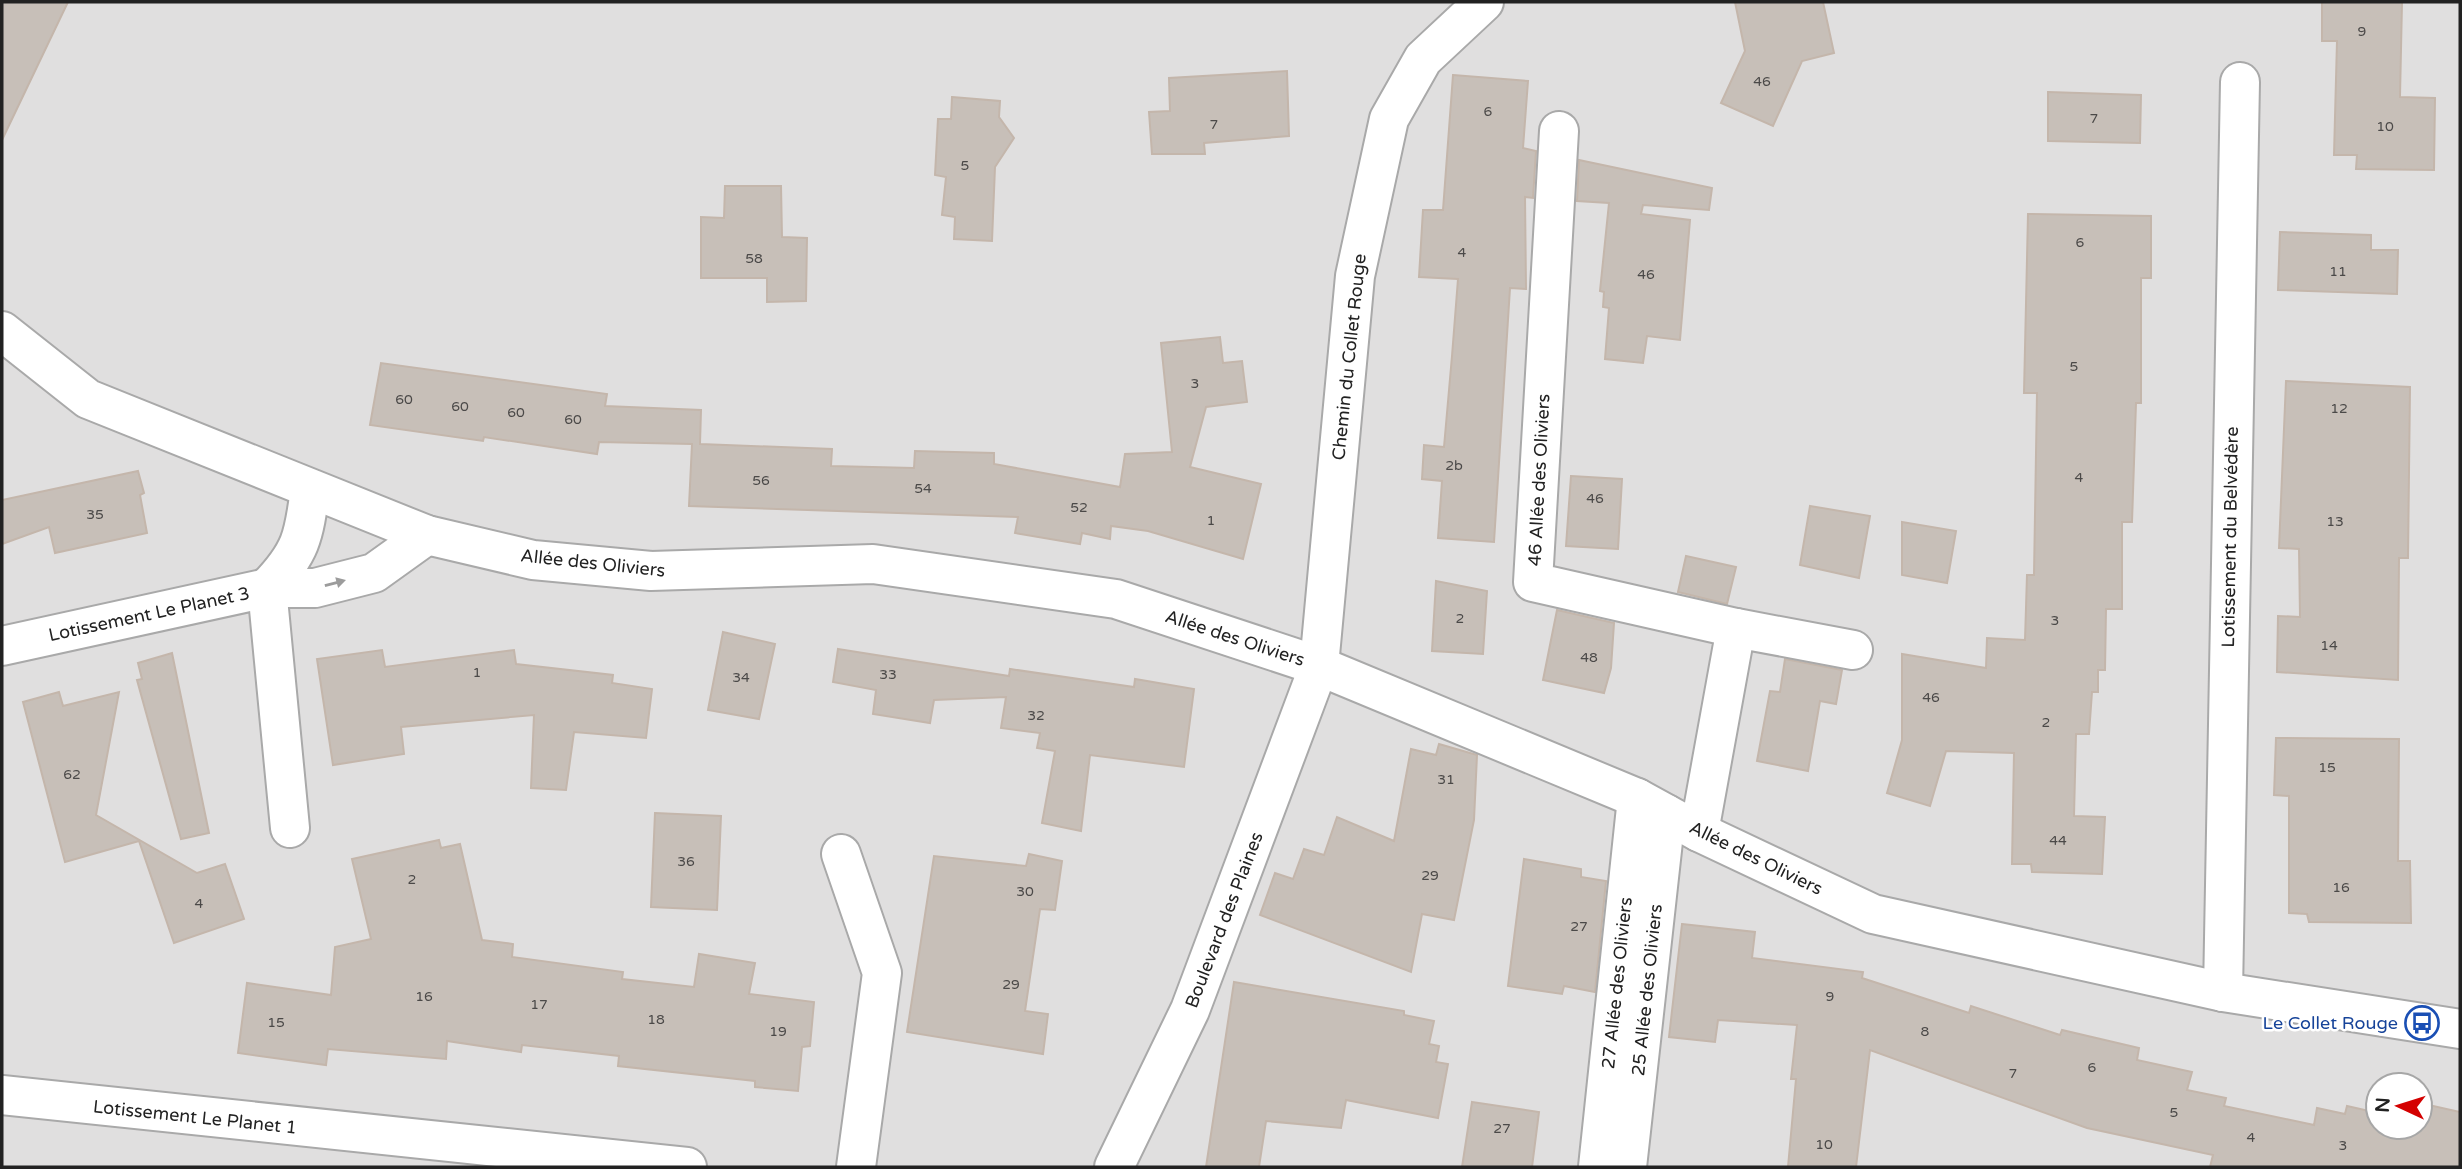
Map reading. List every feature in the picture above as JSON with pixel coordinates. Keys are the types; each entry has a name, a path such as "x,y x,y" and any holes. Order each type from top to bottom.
{"street":[{"name":"Chemin du Collet Rouge","path":"1319,666 1355,276 1389,119 1423,59 1484,2"},
{"name":"Lotissement du Belvédère","path":"2223,992 2240,82"},
{"name":"46 Allée des Oliviers","path":"1559,131 1533,582 1736,628"},
{"name":"Allée des Oliviers","path":"2,331 88,399 427,535 533,560 651,571 873,564 1116,599 1319,666 1651,806 1699,832 1873,914 2223,992 2460,1029"},
{"path":"267,588 292,563 305,530 310,489"},
{"path":"267,588 315,588 374,573 427,535"},
{"name":"Lotissement Le Planet 3","path":"2,646 267,588 290,828"},
{"path":"1699,832 1736,628 1853,650"},
{"name":"Boulevard des Plaines","path":"1114,1167 1190,1010 1319,666"},
{"name":"27 Allée des Oliviers","path":"1598,1167 1651,806"},
{"name":"25 Allée des Oliviers","path":"1628,1167 1651,806"},
{"path":"841,854 882,973 856,1167"},
{"name":"Lotissement Le Planet 1","path":"2,1095 386,1152 687,1167"}],"shaded area":[{"path":"2,2 2460,2 2460,1167 2,1167"}],"building":[{"path":"2,2 68,2 2,140"},
{"path":"1735,2 1823,2 1834,53 1802,61 1773,126 1721,103 1745,51"},
{"path":"2322,2 2402,2 2400,97 2435,98 2434,170 2356,169 2357,155 2334,155 2337,41 2322,41"},
{"path":"1287,71 1289,136 1204,143 1205,154 1152,154 1149,112 1170,111 1169,78"},
{"path":"1453,75 1528,81 1523,148 1536,151 1533,198 1525,197 1526,289 1510,288 1494,542 1438,538 1442,481 1422,479 1424,445 1444,447 1458,279 1419,277 1423,210 1443,210"},
{"path":"2048,92 2141,95 2140,143 2048,141"},
{"path":"952,97 1000,101 999,117 1014,138 995,167 992,241 954,239 955,217 942,215 946,177 935,175 938,119 951,119"},
{"path":"1579,160 1712,188 1709,210 1643,205 1641,214 1690,220 1680,340 1647,336 1643,363 1605,359 1609,308 1603,307 1604,292 1600,291 1609,203 1577,201"},
{"path":"725,186 781,186 782,237 807,238 806,301 767,302 767,278 701,278 701,217 724,218"},
{"path":"2028,214 2151,216 2151,278 2141,278 2141,403 2136,403 2132,522 2122,522 2122,609 2106,609 2105,670 2098,670 2098,692 2092,692 2089,734 2076,734 2074,816 2105,817 2102,874 2032,872 2031,864 2012,864 2014,753 1946,751 1930,806 1887,793 1902,740 1902,654 1986,668 1987,638 2025,640 2027,575 2034,575 2037,393 2024,393"},
{"path":"2280,232 2371,235 2371,250 2398,250 2397,294 2278,290"},
{"path":"1220,337 1223,363 1242,361 1247,402 1206,407 1190,467 1261,484 1243,559 1148,531 1111,526 1110,539 1082,533 1080,544 1015,533 1018,517 689,506 692,444 599,442 597,454 484,437 483,441 370,425 381,363 607,394 605,406 701,410 700,444 832,449 831,466 914,468 915,451 994,453 994,464 1120,487 1125,454 1172,452 1161,343"},
{"path":"2286,381 2410,387 2408,558 2399,558 2398,680 2277,672 2278,616 2300,617 2299,549 2279,548"},
{"path":"138,471 144,493 140,495 147,533 55,553 49,527 2,544 2,500"},
{"path":"1571,476 1622,479 1618,549 1566,546"},
{"path":"1810,506 1870,516 1859,578 1800,565"},
{"path":"1902,522 1956,531 1947,583 1902,575"},
{"path":"1686,556 1736,567 1727,604 1678,592"},
{"path":"1436,581 1487,591 1483,654 1432,651"},
{"path":"1557,610 1614,623 1611,668 1604,693 1543,680"},
{"path":"723,632 775,644 759,719 708,710"},
{"path":"838,649 1009,676 1010,669 1134,687 1135,679 1194,689 1184,767 1090,755 1081,831 1042,823 1055,751 1037,748 1040,733 1001,728 1006,697 934,700 930,723 873,714 876,690 833,682"},
{"path":"382,650 385,667 514,650 516,664 613,675 612,683 652,689 646,738 574,732 566,790 531,788 534,715 401,727 404,754 333,765 317,659"},
{"path":"172,653 209,833 181,839 137,680 142,679 138,663"},
{"path":"1785,659 1842,670 1836,704 1820,701 1808,771 1757,761 1770,691 1780,692"},
{"path":"59,692 63,706 119,692 96,815 197,873 225,864 244,919 174,943 139,841 65,862 23,702"},
{"path":"2276,738 2399,739 2398,861 2410,861 2411,923 2309,922 2307,914 2289,913 2289,796 2274,795"},
{"path":"1439,744 1477,755 1474,820 1454,920 1422,914 1411,972 1260,915 1275,873 1293,879 1304,849 1324,855 1337,817 1394,841 1411,749 1436,755"},
{"path":"655,813 721,816 717,910 651,907"},
{"path":"439,840 441,848 460,844 482,940 513,944 512,957 623,972 622,979 694,987 699,954 755,963 749,994 814,1002 810,1046 802,1047 798,1091 755,1087 755,1081 618,1066 619,1056 522,1045 521,1052 447,1041 446,1059 328,1049 326,1065 238,1053 247,983 331,995 335,947 371,939 352,859"},
{"path":"1029,854 1062,861 1055,910 1040,909 1025,1011 1048,1014 1043,1054 907,1032 934,856 1026,866"},
{"path":"1524,859 1581,869 1581,877 1606,881 1595,992 1564,986 1562,994 1508,986"},
{"path":"1682,924 1755,932 1752,958 1863,972 1862,978 1969,1013 1971,1006 2060,1035 2062,1030 2139,1048 2137,1060 2192,1072 2187,1090 2226,1098 2224,1106 2314,1125 2317,1108 2345,1114 2347,1106 2364,1110 2364,1141 2434,1141 2434,1106 2460,1112 2460,1167 2210,1167 2213,1155 2087,1128 1870,1050 1856,1167 1788,1167 1796,1079 1791,1079 1797,1025 1718,1020 1715,1042 1669,1037"},
{"path":"1234,982 1404,1011 1404,1015 1434,1021 1429,1044 1439,1046 1436,1062 1448,1064 1438,1118 1346,1100 1341,1128 1266,1121 1259,1167 1206,1167"},
{"path":"1472,1102 1539,1112 1532,1167 1462,1167"}],"place":[{"name":"Le Collet Rouge","path":"2422,1023"}]}
